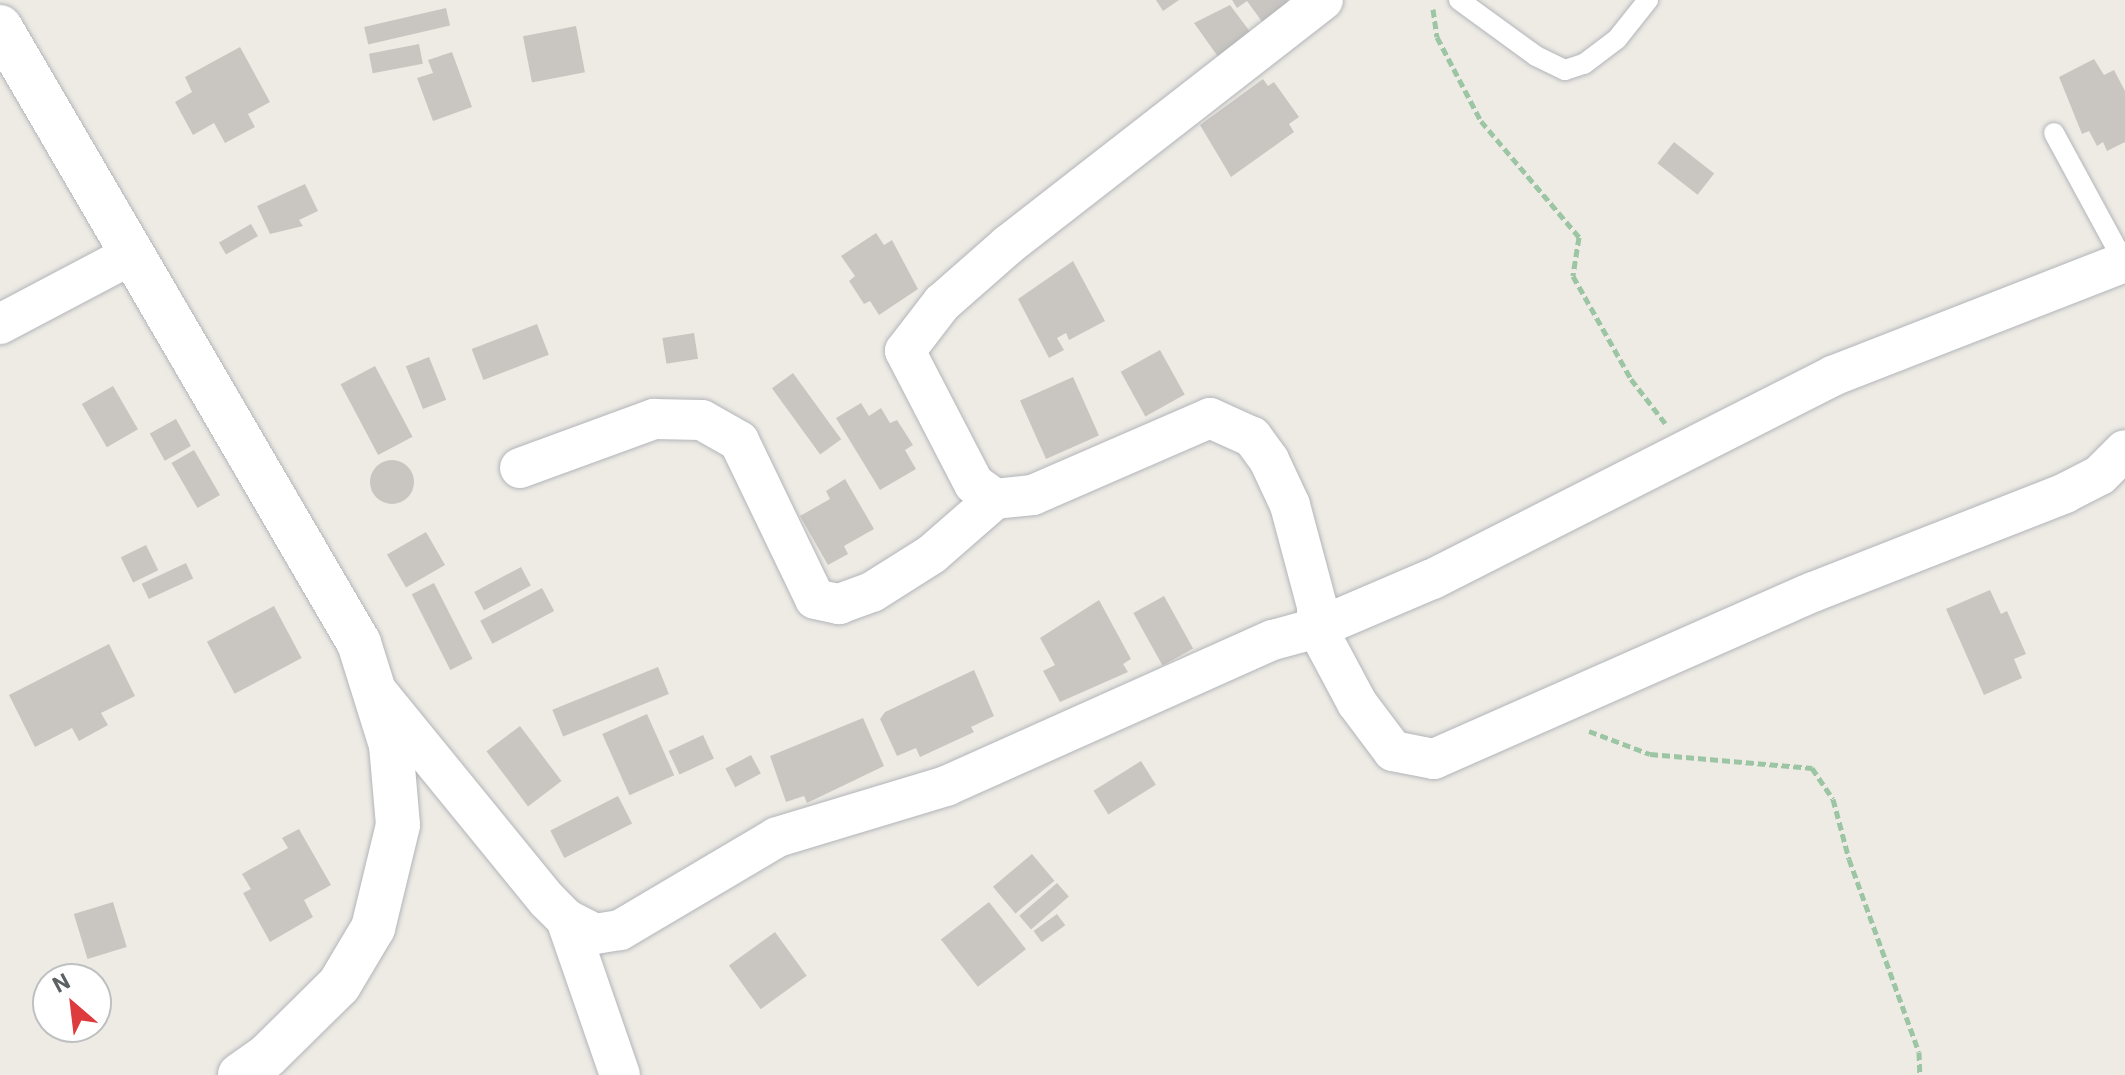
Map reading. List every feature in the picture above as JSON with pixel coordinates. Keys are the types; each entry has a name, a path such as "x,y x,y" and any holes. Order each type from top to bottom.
{"street":[{"path":"995,499 974,484 905,351 942,303 1008,245 1323,0"},
{"path":"0,27 359,643 391,745 398,825 373,928 339,985 240,1075"},
{"path":"0,324 131,255"},
{"path":"566,919 595,934 620,930 777,837 946,786 1273,640 1317,628 1432,579 1833,376 2125,262"},
{"path":"520,468 654,419 702,420 739,441 815,599 839,604 872,592 932,554 995,499 1033,495 1190,423 1210,418 1230,424 1252,437 1269,460 1290,505 1314,591 1317,628 1357,703 1393,751 1434,759 1813,592 2065,493 2100,475 2125,450"},
{"path":"372,685 566,919 620,1075"}],"lane":[{"path":"1459,0 1536,56 1565,70 1584,64 1617,39 1648,0"},
{"path":"2054,133 2125,262"}],"path":[{"path":"1431,0 1437,37 1455,78 1481,121 1579,237 1573,276 1631,379 1682,452"},
{"path":"1540,712 1650,754 1812,768 1833,799 1849,859 1919,1052 1920,1075"}],"building":[{"path":"1156,0 1179,0 1163,11"},
{"path":"1232,0 1287,0 1292,7 1263,23 1247,1 1237,8"},
{"path":"1230,5 1257,41 1224,65 1194,23"},
{"path":"446,8 450,26 368,44 364,27"},
{"path":"576,26 585,72 532,82 523,36"},
{"path":"419,44 423,64 373,73 369,54"},
{"path":"240,47 270,102 248,114 255,127 225,143 214,123 193,135 175,102 192,92 185,77"},
{"path":"452,52 472,107 433,121 417,78 433,73 428,60"},
{"path":"2094,59 2104,75 2114,70 2125,91 2125,142 2107,151 2103,142 2097,146 2089,131 2082,134 2059,77"},
{"path":"1263,79 1268,86 1274,82 1299,117 1289,124 1294,132 1231,177 1200,125"},
{"path":"1674,142 1714,173 1698,195 1657,163"},
{"path":"305,184 318,211 299,220 303,226 270,234 257,206"},
{"path":"251,224 258,236 226,255 219,242"},
{"path":"876,233 884,245 892,240 918,289 879,315 870,301 864,304 849,281 855,276 841,256"},
{"path":"1073,261 1105,321 1069,340 1066,333 1057,338 1064,350 1049,358 1018,299"},
{"path":"537,324 549,355 483,380 472,349"},
{"path":"694,333 698,359 666,364 662,338"},
{"path":"1160,350 1185,395 1145,416 1121,372"},
{"path":"429,357 446,400 423,409 406,366"},
{"path":"375,366 413,437 378,455 341,384"},
{"path":"793,373 841,439 820,455 772,388"},
{"path":"1073,377 1099,435 1046,459 1020,401"},
{"path":"113,386 138,429 107,447 82,404"},
{"path":"861,403 869,416 881,408 890,423 897,420 913,445 905,450 916,469 880,490 836,418"},
{"path":"176,419 191,446 165,461 150,434"},
{"path":"194,450 220,495 197,508 171,463"},
{"path":"392,460 408,466 414,482 408,498 392,504 376,498 370,482 376,466"},
{"path":"845,479 874,529 844,546 848,554 828,565 800,516 830,499 826,491"},
{"path":"426,532 445,565 406,587 387,554"},
{"path":"146,545 158,570 133,582 121,557"},
{"path":"186,563 193,578 149,599 142,584"},
{"path":"521,567 531,586 484,610 474,592"},
{"path":"434,583 473,659 450,670 412,594"},
{"path":"542,588 554,611 492,644 480,621"},
{"path":"1990,590 2001,614 2007,611 2026,654 2014,659 2022,678 1984,695 1946,609"},
{"path":"1164,596 1193,648 1162,665 1133,613"},
{"path":"1099,600 1131,659 1123,664 1128,672 1060,702 1043,671 1055,665 1040,638"},
{"path":"274,606 302,658 235,694 207,642"},
{"path":"109,644 135,696 101,713 108,725 79,741 72,728 35,747 9,695"},
{"path":"658,667 669,694 563,737 552,710"},
{"path":"974,670 994,716 971,727 974,732 920,757 916,748 897,756 880,719 885,712"},
{"path":"647,714 674,775 629,795 602,734"},
{"path":"863,718 884,766 807,803 804,796 786,802 770,756"},
{"path":"520,726 562,781 528,806 486,751"},
{"path":"703,735 714,759 680,775 669,751"},
{"path":"751,755 761,774 735,787 725,769"},
{"path":"1141,761 1156,785 1108,814 1094,791"},
{"path":"618,796 632,824 564,858 550,831"},
{"path":"299,829 331,885 304,900 313,917 270,942 243,893 251,889 242,874 288,848 282,838"},
{"path":"1032,854 1054,881 1015,914 993,887"},
{"path":"1057,883 1069,897 1031,929 1019,916"},
{"path":"113,902 127,947 88,959 74,914"},
{"path":"989,902 1026,949 978,987 941,940"},
{"path":"1057,914 1065,925 1042,942 1034,931"},
{"path":"775,932 807,976 761,1009 729,966"}]}
